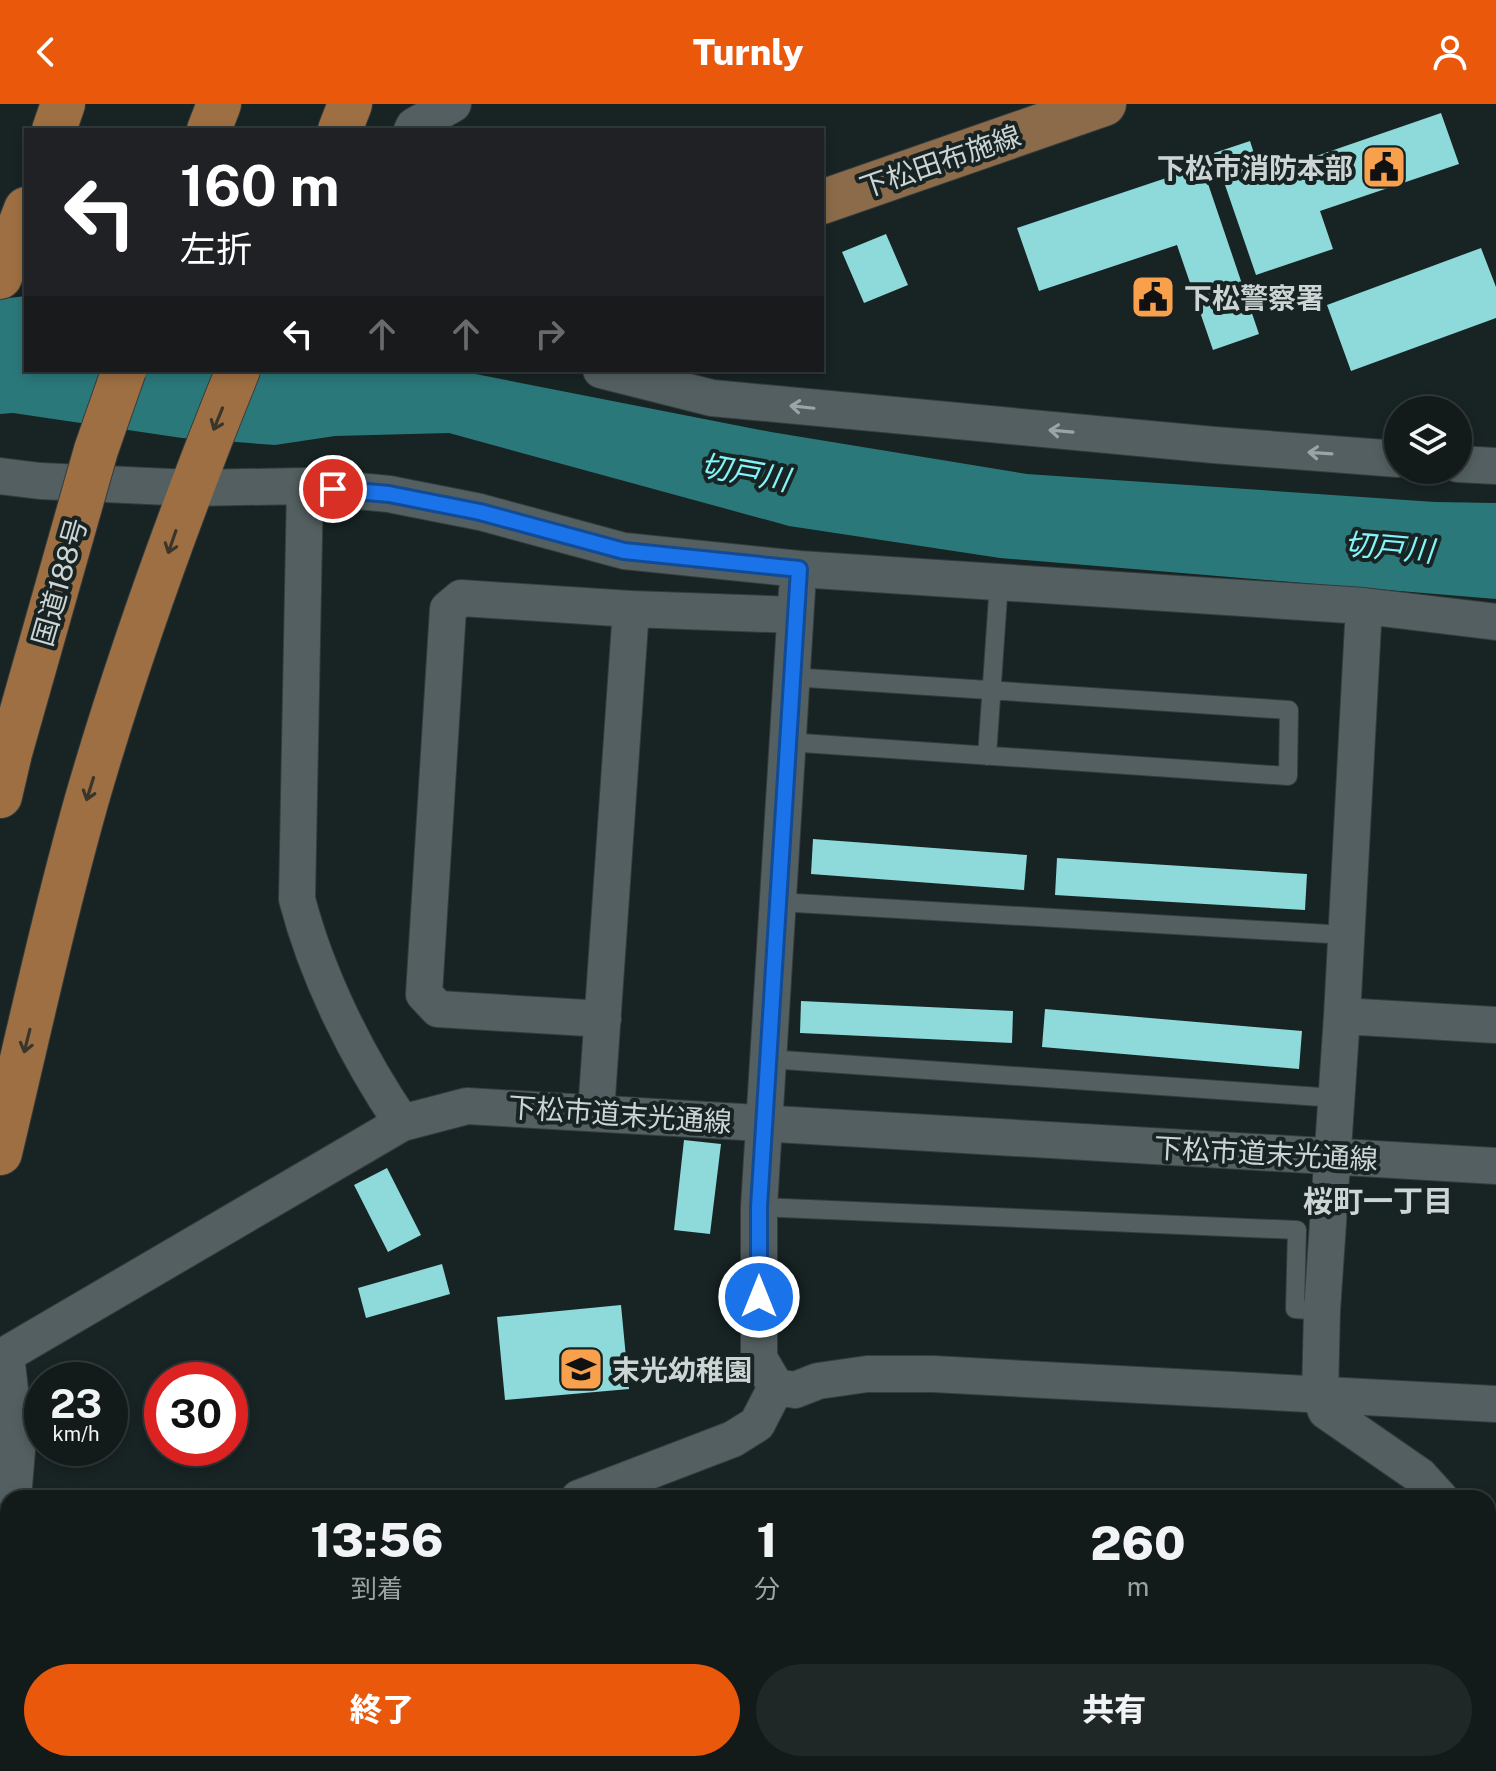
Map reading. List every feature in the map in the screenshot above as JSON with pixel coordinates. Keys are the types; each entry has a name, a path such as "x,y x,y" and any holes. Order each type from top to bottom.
{"highway":[{"path":"55,128 63,104"},
{"path":"210,128 219,104"},
{"path":"341,128 350,104"},
{"path":"0,277 24,212"},
{"name":"国道188号","path":"0,796 96,450 123,372"},
{"path":"0,1153 87,800 194,478 237,372"}],"main road":[{"name":"下松田布施線","path":"824,201 1104,104"},
{"path":"0,206 24,207"}],"street":[{"path":"413,128 453,104"},
{"path":"609,372 712,398 1384,458"},
{"path":"1472,465 1496,466"},
{"path":"0,476 40,481 194,478 389,494 480,512 624,551 799,569 1364,606 1496,622"},
{"path":"305,486 297,899 307,935 330,990 379,1089 402,1123"},
{"path":"776,1387 759,1358 759,1207 799,569"},
{"path":"603,1019 438,1009 424,994 448,609 461,598 795,615"},
{"path":"1364,606 1342,1016 1322,1311 1320,1395 1326,1411 1420,1476 1433,1490"},
{"path":"596,1112 631,609"},
{"path":"1342,1016 1496,1025"},
{"name":"下松市道末光通線","path":"3,1357 402,1123 467,1106 1496,1166"},
{"path":"3,1357 17,1450 14,1490"},
{"path":"776,1387 795,1390 818,1381 867,1374 933,1374 1496,1404"},
{"path":"600,1490 733,1439 757,1424 776,1387"}],"lane":[{"path":"987,756 999,582"},
{"path":"787,742 1288,776 1289,710 791,677"},
{"path":"778,902 1346,935"},
{"path":"768,1059 1336,1098"},
{"path":"759,1207 1297,1230 1295,1309 1322,1311"}],"water":[{"name":"切戸川","path":"24,296 24,372 465,372 771,432 1027,474 1435,502 1496,503 1496,599 1000,558 789,526 449,433 335,436 275,445 182,438 13,413 0,414 0,299"}],"building":[{"path":"1441,113 1459,164 1320,211 1333,249 1256,275 1214,153 1250,141 1261,175"},
{"path":"1202,166 1259,334 1213,350 1177,245 1039,291 1017,228"},
{"path":"886,234 908,285 864,303 842,252"},
{"path":"1481,248 1496,287 1496,318 1351,371 1327,305"},
{"path":"813,839 1027,855 1024,890 811,874"},
{"path":"1057,858 1307,874 1305,910 1055,895"},
{"path":"801,1001 1013,1011 1012,1043 800,1033"},
{"path":"1045,1009 1302,1031 1299,1069 1042,1047"},
{"path":"684,1140 721,1144 710,1234 674,1230"},
{"path":"387,1168 421,1235 388,1252 354,1185"},
{"path":"442,1264 450,1294 366,1318 358,1288"},
{"path":"621,1305 629,1389 505,1400 497,1317"}],"place":[{"name":"下松市消防本部","path":"1384,167"},
{"name":"下松警察署","path":"1153,297"},
{"name":"末光幼稚園","path":"581,1369"}],"district":[{"name":"桜町一丁目","path":"1378,1201"}],"route":[{"path":"333,489 389,494 480,512 624,551 799,569 759,1207 759,1297"}]}
